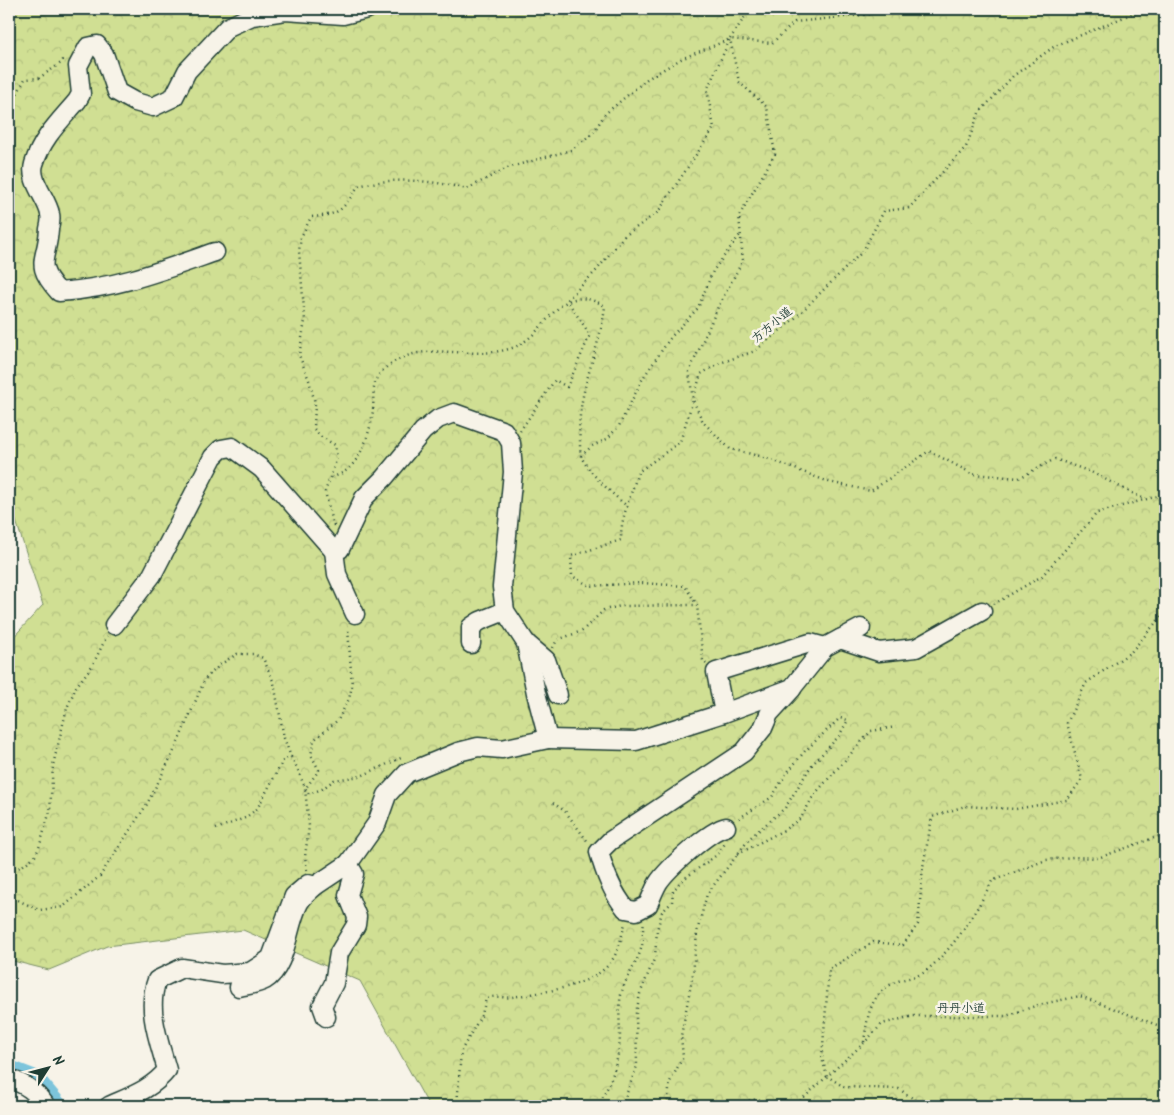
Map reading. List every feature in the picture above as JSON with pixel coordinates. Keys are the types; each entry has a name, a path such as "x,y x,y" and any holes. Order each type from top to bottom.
{"street":[{"path":"216,252 124,283 86,290 59,292 47,278 42,259 48,239 50,214 38,188 33,167 41,143 77,102 81,94 78,66 88,47 97,45 104,54 117,92 135,102 153,107 174,97 187,71 228,27 252,16 285,11 343,15 368,9"},
{"path":"352,607 338,574 337,550 364,498 384,478 423,431 438,419 454,413 504,431 511,443 513,472 502,586 505,611 526,643 546,660 558,695"},
{"path":"114,625 152,575 213,457 221,449 232,447 262,469 337,550"},
{"path":"471,644 471,627 480,621 505,611"},
{"path":"724,713 716,672 810,643 832,643 879,652 916,648 982,611"},
{"path":"726,827 717,829 706,836 658,883 648,905 636,911 626,909 614,893 604,869 600,852 610,841 744,752 763,728 769,714 832,643 861,628"},
{"path":"526,643 548,739"},
{"path":"109,1106 144,1091 159,1080 167,1070 154,1022 153,998 157,980 182,968 222,974 250,972 272,958 294,896 348,864 377,823 387,795 407,773 458,752 478,746 502,749 548,739 636,741 724,713 792,688"},
{"path":"326,1017 322,1006 334,983 339,953 350,937 357,917 348,895 354,874 348,864"},
{"path":"239,987 264,981 272,975 280,964 292,919 300,901 312,885"},
{"path":"9,1079 22,1083 37,1093 46,1106"}],"path":[{"path":"332,478 349,468 363,448 373,412 374,388 379,373 397,358 419,351 487,354 514,348 535,334 553,312 597,270 622,237 658,212 714,128 707,90 730,39 750,9"},
{"path":"337,550 326,492 337,458 336,445 320,436 314,429 315,403 299,355 305,321 299,251 301,237 311,217 331,215 345,205 358,186 378,181 443,182 467,189 507,168 570,150 593,133 605,114 647,79 681,59 730,39 772,43 795,22 872,14 877,9"},
{"name":"方方小道","path":"697,605 685,586 642,583 590,586 572,576 572,556 621,540 620,526 628,507 638,472 680,442 701,374 720,363 754,351 801,313 863,251 884,211 909,208 966,147 979,113 1013,76 1056,46 1143,9"},
{"path":"730,39 739,82 767,107 776,154 739,216 743,260 718,307 689,372 693,400 703,422 730,449 764,456 829,482 872,491 929,451 973,474 1018,478 1055,459 1091,472 1144,499"},
{"path":"9,99 17,94 22,81 43,76 61,63 69,50 83,57"},
{"path":"581,456 592,446 607,439 619,426 643,378 671,337 698,308 713,271 741,234"},
{"path":"567,300 591,298 605,306 602,330 591,362 579,415 581,456 606,489 628,507"},
{"path":"511,443 555,380 567,387 590,335 567,300"},
{"path":"982,611 1042,576 1097,512 1165,494"},
{"path":"546,660 557,640 582,631 604,610 621,606 697,605 703,661 716,672"},
{"path":"312,885 305,857 309,826 306,788 319,770 311,755 314,740 338,720 349,699 352,686 351,665 348,627 344,613 352,607"},
{"path":"924,1106 899,1089 844,1087 827,1076 822,1058 829,969 874,942 903,944 918,924 923,867 932,817 965,806 1016,809 1067,800 1082,779 1068,724 1086,683 1131,652 1165,612"},
{"path":"9,870 21,867 35,856 39,848 48,816 54,765 67,708 76,687 92,666 96,654 114,625"},
{"path":"9,896 39,910 63,908 100,876 147,804 176,747 205,679 221,664 237,654 253,654 263,658 274,683 284,738 291,757 298,767 302,783 309,794 322,789 334,780 361,776 406,756"},
{"path":"596,1106 609,1083 618,1054 620,1037 618,1010 621,994 626,979 641,949 643,925 648,905 673,892 681,881 718,854 729,836 726,827 772,797 786,774 805,751 840,718 848,720 839,736 811,766 785,808 750,838 708,894 697,932 693,974 681,1036 683,1057 670,1082 667,1106"},
{"path":"736,855 801,818 814,795 871,731 896,727"},
{"path":"216,829 245,818 257,810 284,759 291,757"},
{"path":"552,803 565,811 588,843 600,852"},
{"path":"864,1043 868,1015 875,998 886,985 925,972 948,949 977,910 992,881 1046,860 1073,857 1098,858 1165,834"},
{"path":"622,1106 637,1066 636,1013 640,994 655,957 656,930 662,912 672,902 673,892"},
{"path":"457,1106 461,1051 482,1014 486,999 493,996 508,998 566,987 592,977 609,964 613,958 631,910"},
{"name":"丹丹小道","path":"735,1106 746,1100 761,1098 780,1106 800,1101 864,1043 882,1024 913,1016 1006,1016 1038,1005 1080,996 1165,1028"}],"green space":[{"path":"9,9 1165,9 1165,1106 429,1106 360,981 243,930 107,946 49,970 9,960 9,642 43,605 9,499"}],"waterway":[{"path":"9,1071 35,1081 56,1106"}]}
